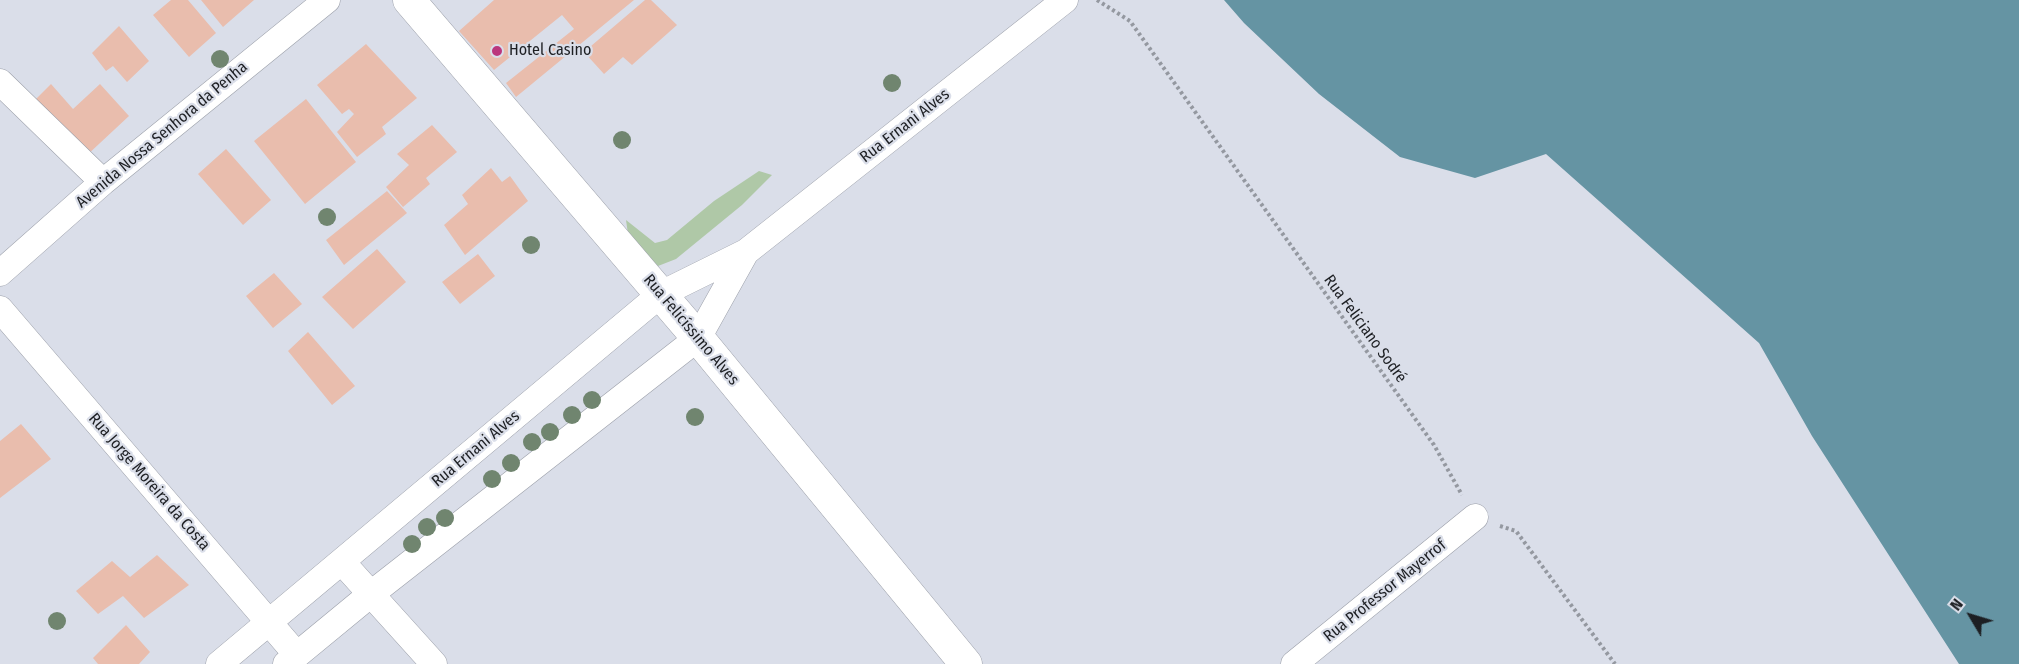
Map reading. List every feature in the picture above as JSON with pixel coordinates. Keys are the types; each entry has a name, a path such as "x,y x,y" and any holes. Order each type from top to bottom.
{"street":[{"name":"Avenida Nossa Senhora da Penha","path":"0,273 103,182 327,0"},
{"name":"Rua Felicíssimo Alves","path":"409,0 662,294 966,664"},
{"name":"Rua Ernani Alves","path":"219,664 662,294 746,252 1065,0"},
{"path":"0,81 103,182"},
{"name":"Rua Ernani Alves","path":"292,659 370,594 698,338 746,252"},
{"name":"Rua Jorge Moreira da Costa","path":"0,309 269,622 292,659"},
{"name":"Rua Professor Mayerrof","path":"1294,664 1476,517"},
{"path":"342,561 434,664"}],"path":[{"name":"Rua Feliciano Sodré","path":"1097,0 1130,21 1434,445 1476,517"},
{"path":"1476,517 1516,531 1615,664"}],"green space":[{"path":"759,171 772,175 742,205 676,259 658,266 641,254 629,241 626,220 655,243 667,240 714,201"}],"water":[{"path":"1224,0 2019,0 2019,664 1959,664 1812,436 1759,343 1546,154 1475,178 1400,157 1319,94 1244,23"}],"building":[{"path":"171,0 188,0 216,33 189,57 153,15"},
{"path":"201,0 254,0 223,27"},
{"name":"Hotel Casino","path":"494,0 634,0 516,97 506,83 574,29 562,15 494,70 459,31"},
{"path":"645,0 651,0 677,25 632,65 623,57 604,74 584,52"},
{"path":"119,26 149,61 127,82 113,66 106,71 92,53"},
{"path":"366,44 417,98 382,127 386,134 357,157 337,132 354,114 349,109 342,114 317,85"},
{"path":"51,84 73,109 100,84 129,116 85,157 34,101"},
{"path":"306,99 356,162 305,204 254,141"},
{"path":"432,125 457,152 426,178 430,184 403,207 386,187 409,165 397,154"},
{"path":"226,149 271,200 243,225 198,174"},
{"path":"491,168 502,182 510,176 528,201 465,255 444,225 468,204 462,195"},
{"path":"387,191 407,213 344,265 326,240"},
{"path":"377,249 406,282 353,329 322,297"},
{"path":"478,254 495,276 460,304 442,282"},
{"path":"274,273 302,304 273,328 246,296"},
{"path":"308,332 355,386 332,405 288,351"},
{"path":"21,424 51,459 0,498 0,441"},
{"path":"157,555 189,585 144,618 123,596 98,614 76,591 112,561 130,577"},
{"path":"126,625 150,652 139,664 98,664 93,658"}],"place":[{"name":"Hotel Casino","path":"497,51"}]}
